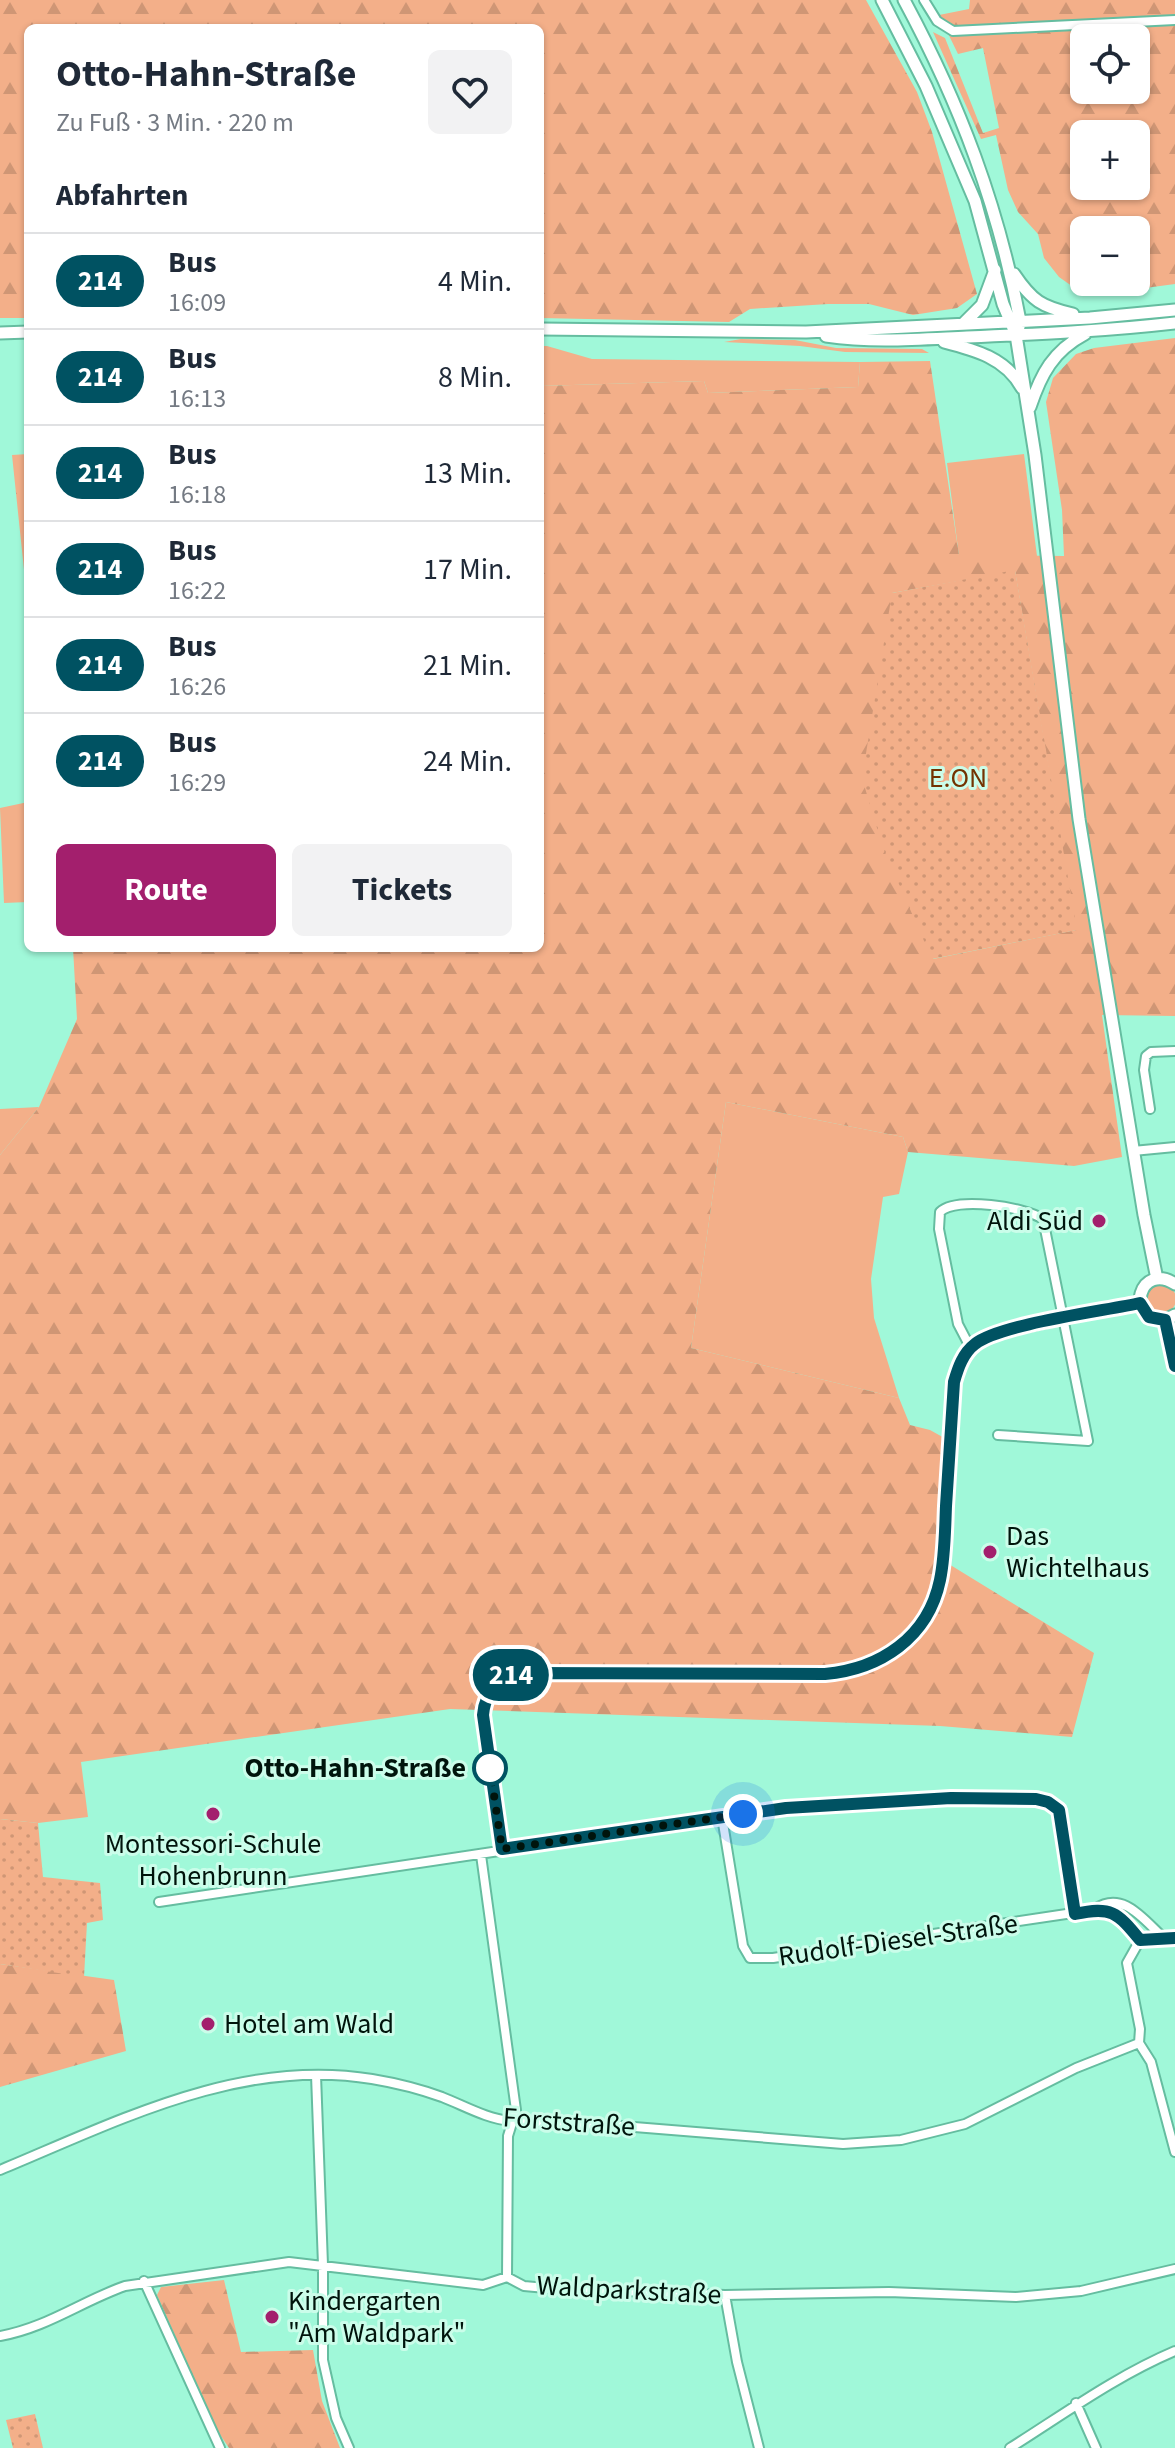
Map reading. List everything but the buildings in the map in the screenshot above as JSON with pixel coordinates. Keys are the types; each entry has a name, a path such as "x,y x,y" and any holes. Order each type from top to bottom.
{"main road":[{"path":"882,0 913,57 953,146 975,201 1014,321"},
{"path":"904,0 946,81 974,150 1010,268 1014,321 1029,412 1077,804 1120,1077 1157,1279"},
{"path":"1010,268 1029,296 1041,305 1090,318"},
{"path":"964,323 982,305 995,270"},
{"path":"544,329 806,332 1090,318 1175,310"},
{"path":"806,332 842,338 932,338 1089,332 1175,323"},
{"path":"0,333 24,332"},
{"path":"1029,412 1039,380 1050,361 1089,332"},
{"path":"932,338 968,348 1001,363 1017,379 1026,395"},
{"path":"1175,1284 1157,1279 1146,1285 1140,1297 1140,1303 1149,1317 1170,1317 1175,1366"}],"street":[{"path":"924,0 937,21 953,31 1175,20"},
{"path":"1150,1109 1144,1070 1146,1056 1151,1052 1175,1051"},
{"path":"1133,1151 1175,1147"},
{"path":"970,1347 958,1324 939,1229 940,1212 953,1204 1028,1210 1043,1219 1088,1441 998,1435"},
{"path":"502,1849 483,1715 487,1696 502,1679 525,1673 834,1673 873,1664 909,1639 933,1603 941,1579 954,1382 970,1347 991,1335 1140,1303"},
{"path":"159,1902 786,1808 951,1798 1048,1802 1059,1810 1075,1914"},
{"name":"Rudolf-Diesel-Straße","path":"722,1817 743,1946 750,1958 773,1958 1075,1914 1093,1910 1106,1902 1120,1902 1131,1908 1170,1939"},
{"path":"481,1855 516,2110 508,2136 507,2277"},
{"path":"1093,1910 1114,1912 1140,1940 1127,1963 1140,2029 1139,2043 1151,2062 1175,2152"},
{"name":"Rudolf-Diesel-Straße","path":"1140,1940 1170,1939"},
{"name":"Forststraße","path":"0,2170 157,2105 200,2091 260,2079 316,2075 344,2075 391,2082 439,2096 499,2120 622,2126 843,2144 901,2140 965,2124 1076,2068 1139,2043"},
{"path":"316,2075 323,2360 339,2427 349,2448"},
{"name":"Waldparkstraße","path":"0,2336 45,2324 104,2293 144,2281 289,2262 483,2285 507,2277 524,2286 540,2288 725,2295 889,2292 991,2298 1096,2288 1175,2269"},
{"path":"144,2281 220,2448"},
{"path":"725,2295 737,2362 759,2448"},
{"path":"1010,2448 1076,2403 1175,2351"},
{"path":"1076,2403 1096,2448"}],"green space":[{"path":"0,0 866,0 917,92 932,132 977,294 957,308 913,315 869,304 828,304 750,309 729,322 544,318 544,24 24,24 24,318 0,318"},
{"path":"970,0 1175,0 1175,284 1150,287 1150,216 1070,216 1070,285 1059,277 1044,258 1038,234 1018,212 1008,190 996,135 981,139 933,32 945,38 983,133 999,128 983,48 958,54 939,15 969,9"},
{"path":"1175,338 1175,1016 1102,1015 1122,1157 1074,1166 908,1152 903,1137 726,1102 691,1348 899,1398 910,1425 930,1430 948,1440 939,1558 1094,1653 1072,1737 940,1726 450,1709 81,1762 88,1817 38,1823 0,1819 0,1155 39,1107 77,1019 73,952 544,952 544,386 704,381 708,393 858,387 860,362 930,361 959,555 1064,556 1062,510 1046,402 1053,378 1076,354 1094,348","holes":["1015,571 1076,930 933,959 892,593"]},
{"path":"741,339 795,340 836,348 922,349 929,353 845,352 724,342"},
{"path":"544,346 592,359 860,362 858,387 708,393 704,381 544,386"},
{"path":"24,454 24,570 12,455"},
{"path":"1024,454 1037,556 959,556 947,463"},
{"name":"E.ON","path":"1015,570 1077,930 932,959 883,848 862,778 892,593"},
{"path":"24,803 24,902 4,903 0,808"},
{"path":"726,1102 903,1137 908,1152 899,1194 883,1197 871,1279 874,1318 899,1398 691,1348"},
{"path":"39,1107 0,1155 0,1109"},
{"path":"1161,1284 1172,1288 1176,1299 1172,1310 1161,1314 1150,1310 1146,1299 1150,1288"},
{"path":"0,1819 38,1823 43,1877 100,1883 103,1920 87,1923 84,1977 0,1964"},
{"path":"0,1964 114,1980 126,2051 0,2087"},
{"path":"224,2280 241,2352 313,2350 322,2401 340,2448 229,2448 217,2430 157,2295 161,2287"},
{"path":"35,2414 43,2448 13,2448 6,2420"}],"bus line":[{"name":"214","path":"1175,1366 1165,1320 1149,1317 1140,1303 1004,1331 970,1347 954,1382 943,1555 937,1593 918,1629 909,1639 873,1664 825,1674 525,1673 502,1679 487,1696 483,1706 483,1726 502,1849 786,1808 890,1800 1036,1799 1055,1805 1059,1810 1075,1914 1093,1910 1111,1911 1122,1918 1140,1940 1175,1938"}],"place":[{"name":"Aldi Süd","path":"1099,1221"},
{"name":"Das Wichtelhaus","path":"990,1552"},
{"name":"Otto-Hahn-Straße","path":"490,1768"},
{"name":"Montessori-Schule Hohenbrunn","path":"213,1814"},
{"name":"Hotel am Wald","path":"208,2024"},
{"name":"Kindergarten \"Am Waldpark\"","path":"272,2317"}],"route":[{"path":"490,1768 502,1849 743,1814"}]}
